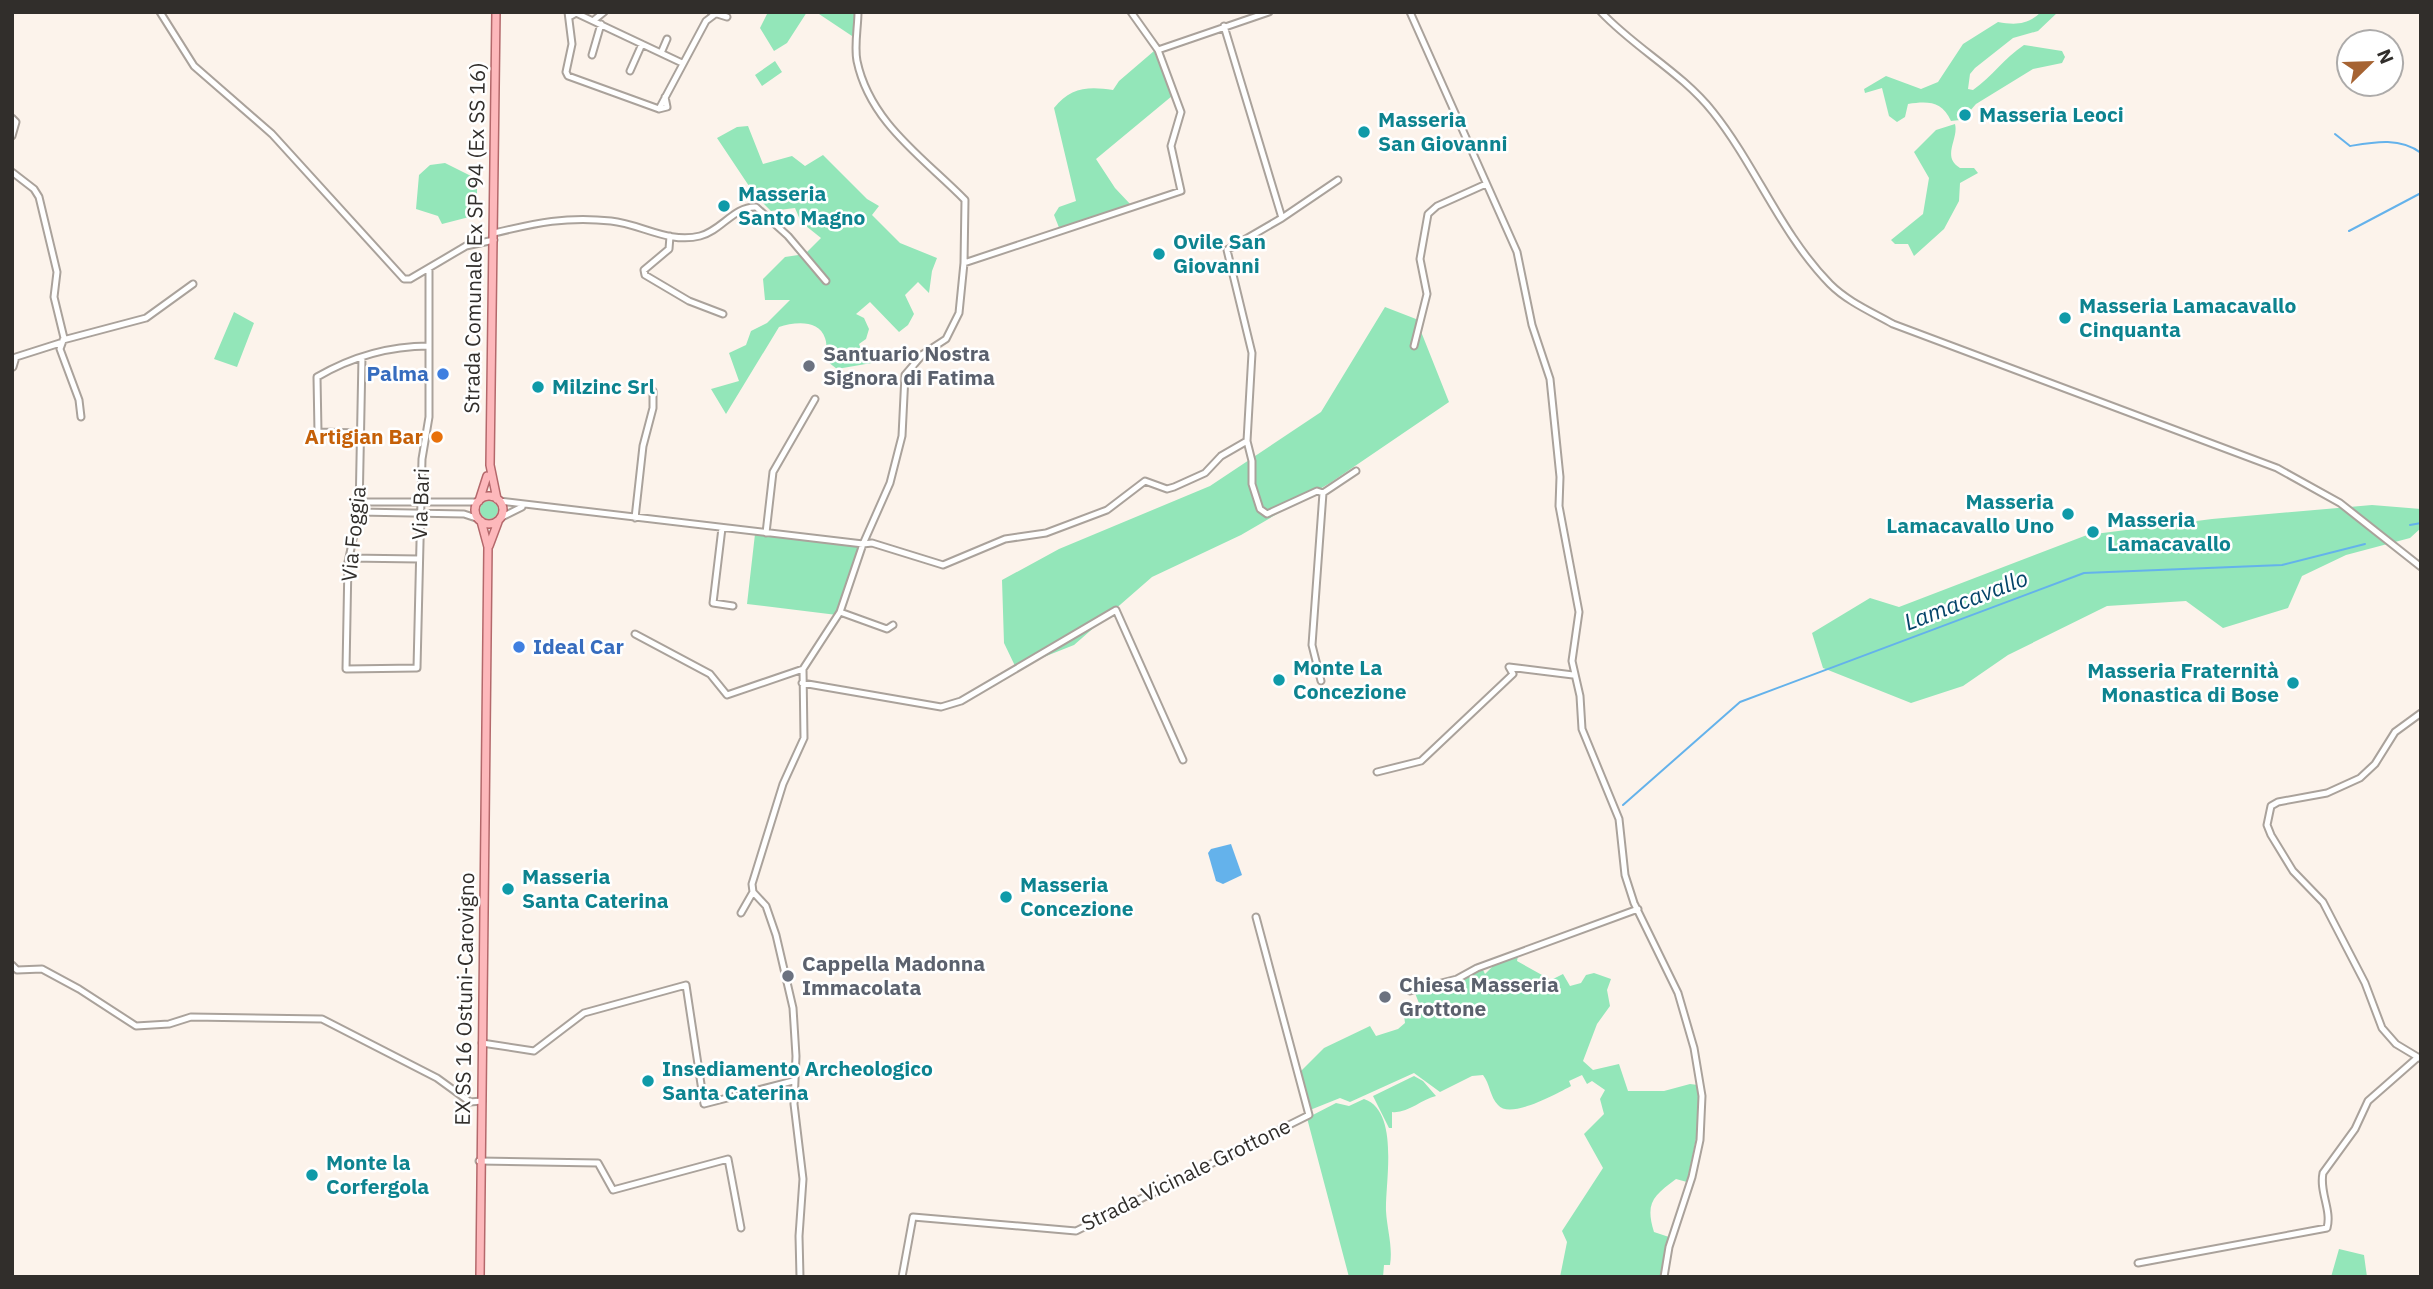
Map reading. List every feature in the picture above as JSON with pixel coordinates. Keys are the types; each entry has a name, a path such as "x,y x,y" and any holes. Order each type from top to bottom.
{"main road":[{"name":"Strada Comunale Ex SP 94 (Ex SS 16)","path":"495,12 490,465 498,500"},
{"name":"Strada Comunale Ex SP 94 (Ex SS 16)","path":"478,501 490,465"},
{"path":"489,496 498,500 502,509 488,547 475,511 478,501 489,496"},
{"path":"480,520 488,524 499,519"},
{"name":"EX SS 16 Ostuni-Carovigno","path":"480,1277 479,1161 482,1101 488,547"}],"street":[{"path":"160,12 194,66 272,134 407,280 466,246 535,222 566,219 614,221 670,236 701,236 713,232 742,210 756,207 788,236 826,281"},
{"path":"594,20 604,12"},
{"path":"800,1277 799,1236 803,1179 793,1081 796,1056 793,1008 766,906 753,892 752,884 783,784 804,738 803,669 840,612 863,544 890,483 902,436 905,375 923,354 946,340 959,313 964,263 965,200 925,165 881,118 857,61 858,12"},
{"path":"964,263 1181,191 1171,146 1181,112 1158,50 1131,12"},
{"path":"1158,50 1269,12"},
{"path":"1410,12 1517,252 1532,325 1550,379 1560,477 1559,506 1579,612 1573,675 1580,696 1582,729 1619,819 1625,875 1637,909 1678,993 1694,1048 1702,1097 1700,1140 1692,1177 1669,1247 1664,1277"},
{"path":"1601,12 1674,72 1712,111 1744,155 1804,253 1832,285 1856,304 1893,324 2277,468 2340,503 2421,567"},
{"path":"682,63 594,20 576,13 569,14 572,44 566,72 568,76 659,109 706,21 713,14 727,17"},
{"path":"592,55 601,24"},
{"path":"1224,26 1282,218"},
{"path":"661,53 667,39"},
{"path":"630,71 642,44"},
{"path":"12,118 16,122 12,136"},
{"path":"12,172 39,197 57,272 54,298 61,342 79,400 81,417"},
{"path":"12,184 19,177"},
{"path":"1323,493 1317,491 1281,510 1263,513 1252,484 1250,448 1247,441 1252,353 1227,250 1282,218 1338,180"},
{"path":"1414,346 1426,305 1420,259 1428,214 1437,206 1486,184"},
{"path":"670,236 669,249 644,270 645,275 690,301 723,314"},
{"name":"Via Bari","path":"346,669 418,668 422,459 429,417 429,268"},
{"path":"13,368 16,358 146,318 193,284"},
{"path":"361,433 318,432 317,377 394,346 429,346"},
{"name":"Via Foggia","path":"346,669 349,558 359,512 362,357"},
{"path":"635,518 643,446 653,408 653,391"},
{"path":"766,533 773,472 815,399"},
{"path":"498,500 525,506 881,544 947,564 1005,539 1046,533 1107,510 1145,481 1167,489 1174,487 1205,472 1221,456 1247,441"},
{"path":"1323,493 1356,471"},
{"path":"1321,681 1312,645 1323,493"},
{"path":"359,502 478,501"},
{"path":"499,519 525,506"},
{"path":"359,512 464,514 480,520"},
{"path":"722,528 713,603 733,606"},
{"path":"349,558 419,559"},
{"path":"802,684 941,707 961,701 1116,610 1183,760"},
{"path":"840,612 887,629 893,625"},
{"path":"635,634 710,674 727,695 803,669"},
{"path":"1377,772 1421,761 1513,674 1509,667 1573,675"},
{"path":"2138,1263 2327,1228 2329,1220 2321,1182 2323,1173 2355,1129 2368,1101 2419,1058 2396,1044 2382,1028 2365,983 2323,902 2288,865 2267,825 2271,806 2278,802 2327,793 2360,778 2375,764 2395,732 2421,713"},
{"path":"741,913 753,892"},
{"path":"1410,990 1457,979 1477,968 1637,909"},
{"name":"Strada Vicinale Grottone","path":"902,1277 914,1217 1076,1231 1309,1115 1256,917"},
{"path":"12,965 17,970 42,969 136,1026 169,1024 191,1017 322,1019 437,1078 470,1102 482,1101"},
{"path":"482,1043 534,1051 584,1013 686,985 704,1104 793,1081"},
{"path":"479,1161 598,1163 614,1189 727,1159 741,1228"}],"green space":[{"path":"768,12 807,12 787,43 774,51 760,28"},
{"path":"816,12 856,12 855,38"},
{"path":"2041,12 2058,12 2038,31 2013,38 1975,68 1970,74 1968,89 1973,90 1980,85 2024,45 2062,51 2065,57 2062,63 2033,69 1976,104 1969,112 1960,113 1960,120 1951,121 1939,106 1922,103 1908,104 1905,117 1897,122 1889,116 1882,88 1865,93 1864,89 1886,76 1921,89 1938,82 1963,44 1998,22 2021,23"},
{"path":"1154,51 1172,96 1096,159 1115,188 1131,205 1060,230 1054,215 1059,207 1076,201 1054,108 1073,92 1096,88 1113,90 1119,81"},
{"path":"775,61 782,72 762,86 755,75"},
{"path":"1955,124 1951,153 1954,164 1960,168 1974,168 1978,173 1960,183 1959,201 1944,229 1914,256 1908,244 1895,244 1891,240 1923,214 1929,178 1914,152 1936,130"},
{"path":"748,126 763,164 792,156 805,166 823,155 867,199 879,206 872,215 900,243 937,258 929,293 918,282 905,295 914,314 908,325 899,332 870,302 856,314 864,318 869,329 866,339 859,344 862,352 883,361 837,369 828,362 825,338 817,328 799,323 779,327 726,414 711,389 739,381 729,353 746,345 751,331 767,323 790,300 765,300 763,279 785,257 805,254 821,238 801,222 795,208 771,211 755,195 717,138 737,127"},
{"path":"445,163 477,179 477,215 442,224 438,216 416,209 419,175 430,165"},
{"path":"1385,307 1416,319 1449,402 1330,483 1241,535 1152,577 1074,645 1016,668 1004,643 1002,580 1059,549 1210,486 1321,412"},
{"path":"234,312 254,323 237,367 214,359"},
{"path":"485,501 493,501 498,510 496,517 485,519 480,514 480,506"},
{"path":"2372,505 2421,509 2421,528 2410,538 2346,555 2302,576 2288,608 2223,628 2186,601 2107,606 2008,655 1963,686 1911,703 1823,668 1812,633 1870,598 1899,607 2087,535 2212,519"},
{"path":"755,534 863,544 837,615 747,604"},
{"path":"1518,956 1517,961 1551,980 1563,974 1570,986 1581,983 1586,975 1594,973 1611,979 1607,990 1610,1006 1597,1024 1583,1061 1593,1070 1619,1064 1628,1091 1664,1091 1690,1084 1698,1085 1698,1129 1687,1182 1676,1179 1662,1190 1651,1207 1654,1232 1669,1237 1660,1277 1560,1277 1567,1242 1562,1231 1603,1168 1584,1134 1604,1114 1600,1099 1605,1090 1592,1081 1587,1084 1582,1075 1569,1081 1571,1086 1556,1094 1534,1104 1513,1109 1504,1109 1498,1105 1483,1075 1472,1076 1440,1092 1414,1073 1350,1102 1340,1098 1310,1110 1299,1073 1324,1048 1370,1026 1376,1036 1398,1029 1405,1023 1404,1015 1420,1006 1415,993 1483,970 1485,974 1496,963"},
{"path":"1414,1076 1423,1081 1436,1096 1403,1111 1392,1112 1392,1128 1389,1128 1373,1096"},
{"path":"1364,1099 1375,1106 1387,1132 1386,1211 1391,1258 1390,1265 1384,1265 1383,1277 1349,1277 1307,1118 1336,1103 1349,1106"},
{"path":"2339,1249 2364,1255 2367,1277 2331,1277"}],"water":[{"path":"1231,844 1242,875 1223,884 1216,881 1208,853 1211,849"}],"waterway":[{"path":"2335,134 2350,146 2377,142 2396,143 2421,153"},
{"path":"2349,231 2421,193"},
{"path":"2410,525 2421,523"},
{"name":"Lamacavallo","path":"1623,805 1740,702 2084,573 2282,565 2365,544"}],"place":[{"name":"Masseria Leoci","path":"1965,115"},
{"name":"Masseria San Giovanni","path":"1364,132"},
{"name":"Masseria Santo Magno","path":"724,206"},
{"name":"Ovile San Giovanni","path":"1159,254"},
{"name":"Masseria Lamacavallo Cinquanta","path":"2065,318"},
{"name":"Santuario Nostra Signora di Fatima","path":"809,366"},
{"name":"Palma","path":"443,374"},
{"name":"Milzinc Srl","path":"538,387"},
{"name":"Artigian Bar","path":"437,437"},
{"name":"Masseria Lamacavallo Uno","path":"2068,514"},
{"name":"Masseria Lamacavallo","path":"2093,532"},
{"name":"Ideal Car","path":"519,647"},
{"name":"Monte La Concezione","path":"1279,680"},
{"name":"Masseria Fraternità Monastica di Bose","path":"2293,683"},
{"name":"Masseria Santa Caterina","path":"508,889"},
{"name":"Masseria Concezione","path":"1006,897"},
{"name":"Cappella Madonna Immacolata","path":"788,976"},
{"name":"Chiesa Masseria Grottone","path":"1385,997"},
{"name":"Insediamento Archeologico Santa Caterina","path":"648,1081"},
{"name":"Monte la Corfergola","path":"312,1175"}]}
